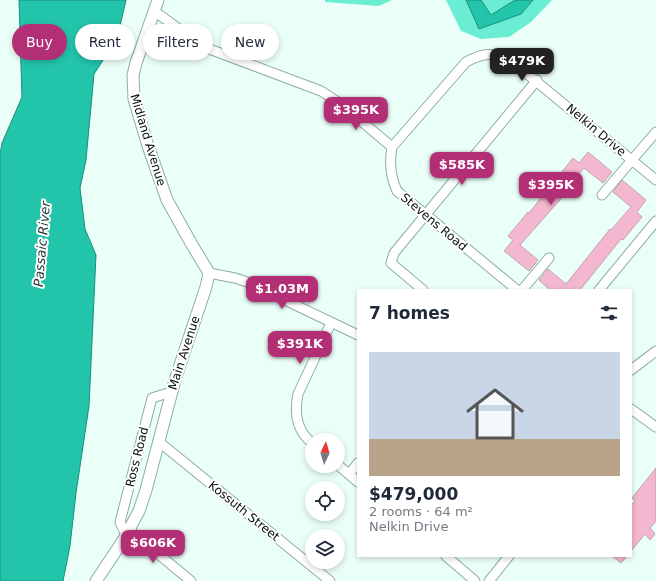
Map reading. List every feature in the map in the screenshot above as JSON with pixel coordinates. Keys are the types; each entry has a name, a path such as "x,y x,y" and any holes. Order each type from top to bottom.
{"main road":[{"name":"Midland Avenue","path":"156,5 133,75 134,99 148,146 167,200 209,273"},
{"name":"Main Avenue","path":"96,581 128,533 139,511 146,490 171,392 206,287 209,273"}],"street":[{"path":"156,5 204,47 321,91 341,104 392,147"},
{"name":"Nelkin Drive","path":"392,147 466,62 478,56 489,54 500,55 509,59 537,80 656,180"},
{"path":"422,289 391,263 394,253 537,80"},
{"path":"602,194 656,132"},
{"name":"Stevens Road","path":"392,147 390,167 392,180 397,191 516,289"},
{"path":"600,289 656,221"},
{"path":"523,289 549,258"},
{"path":"209,273 247,282 357,335"},
{"path":"305,435 299,425 296,414 298,394 331,323"},
{"path":"632,369 656,351"},
{"name":"Ross Road","path":"128,533 120,522 152,398 171,392"},
{"path":"632,410 656,427"},
{"name":"Kossuth Street","path":"158,441 330,581"},
{"path":"349,474 357,464"},
{"path":"345,471 357,481"},
{"path":"128,533 191,581"},
{"path":"447,557 475,581"},
{"path":"489,581 508,557"}],"shaded area":[{"path":"325,0 392,0 379,6 325,2"},
{"path":"446,0 466,0 479,29 521,14 533,0 552,0 531,22 509,37 481,39 461,31"},
{"path":"481,0 515,0 491,15"}],"water":[{"name":"Passaic River","path":"19,0 126,0 120,24 75,24 75,60 103,60 94,74 86,160 80,188 85,229 96,255 89,406 70,546 63,581 0,581 0,155 2,143 22,97 21,60 67,60 67,24 20,24"},
{"path":"466,0 481,0 491,15 515,0 533,0 521,14 479,29"}],"building":[{"path":"588,152 612,172 603,183 584,168 565,191 566,193 520,245 538,260 529,271 504,251 513,240 508,236 528,212 529,213 573,158 579,163"},
{"path":"622,180 646,200 637,212 642,217 623,240 621,239 581,289 549,289 539,280 548,269 566,284 610,229 611,230 631,207 613,192"},
{"path":"656,468 656,521 650,528 655,534 650,540 645,534 632,550 632,504 635,501 632,498"},
{"path":"613,557 626,557 621,563"}]}
